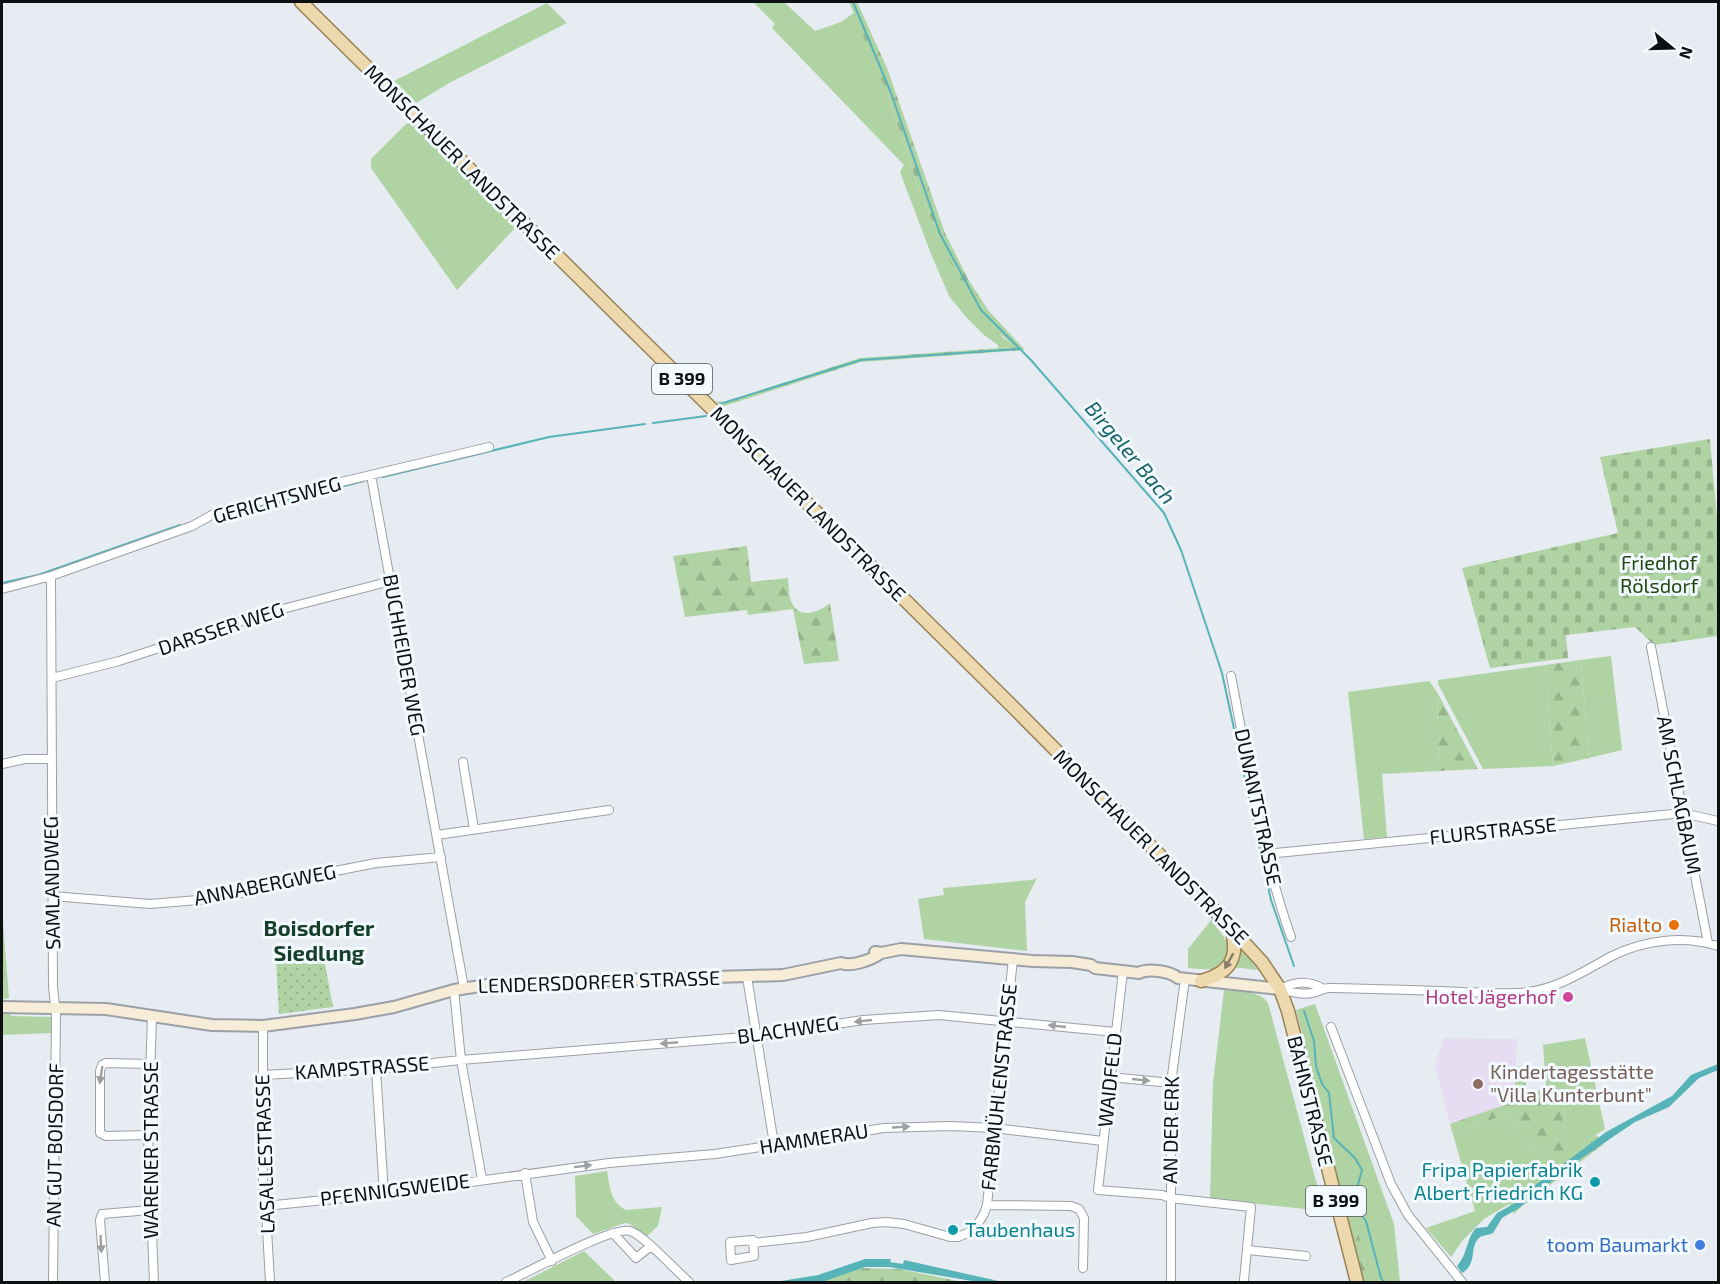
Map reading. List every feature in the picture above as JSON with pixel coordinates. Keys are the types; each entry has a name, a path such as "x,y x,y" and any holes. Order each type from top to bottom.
{"main road":[{"name":"MONSCHAUER LANDSTRASSE","path":"300,2 1000,694 1230,927 1262,962 1280,989"},
{"path":"1201,981 1220,974 1231,961 1234,947 1230,927"},
{"name":"BAHNSTRASSE","path":"1280,989 1288,1011 1357,1282"}],"street":[{"name":"GERICHTSWEG","path":"2,589 51,576 192,526 219,511 489,447"},
{"name":"BUCHHEIDER WEG","path":"372,475 441,857 459,989 461,1060 482,1179"},
{"name":"SAMLANDWEG","path":"51,576 52,896 53,1001 55,1008"},
{"name":"DARSSER WEG","path":"52,678 119,661 267,614 391,581"},
{"name":"AM SCHLAGBAUM","path":"1651,647 1708,943"},
{"name":"DUNANTSTRASSE","path":"1231,676 1266,854 1277,898 1291,937"},
{"path":"2,764 25,759 51,759"},
{"path":"463,762 474,829"},
{"path":"436,836 609,810"},
{"name":"FLURSTRASSE","path":"1266,854 1683,813 1719,821"},
{"name":"ANNABERGWEG","path":"52,896 150,904 198,900 249,892 376,863 441,857"},
{"path":"1280,989 1292,982 1315,984 1322,988 1527,992 1570,980 1612,956 1637,947 1682,939 1719,946"},
{"name":"LENDERSDORFER STRASSE","path":"2,1007 106,1009 212,1025 263,1026 355,1014 459,989 494,984 783,975 841,963 847,965 881,953 901,949 1041,962 1047,960 1076,962 1095,968 1139,973 1143,970 1161,972 1201,981 1280,989"},
{"name":"FARBMÜHLENSTRASSE","path":"1013,959 987,1205 1071,1206 1079,1209 1084,1218 1083,1268"},
{"name":"WAIDFELD","path":"1123,971 1098,1190 1162,1195 1170,1198"},
{"path":"747,976 774,1144"},
{"name":"AN DER ERK","path":"1171,1282 1171,1083 1181,978"},
{"name":"AN GUT BOISDORF","path":"53,1282 55,1008"},
{"name":"BLACHWEG","path":"461,1060 756,1036 863,1020 939,1015 1115,1032"},
{"name":"WARENER STRASSE","path":"152,1017 148,1135 154,1282"},
{"name":"LASALLESTRASSE","path":"263,1026 263,1192 270,1282"},
{"path":"1331,1027 1391,1184 1408,1215 1457,1276"},
{"name":"KAMPSTRASSE","path":"263,1075 376,1069 461,1060"},
{"path":"148,1135 105,1136 100,1133 100,1071 102,1065 106,1063 150,1064"},
{"path":"376,1069 384,1194"},
{"path":"1110,1077 1171,1083"},
{"name":"HAMMERAU","path":"525,1173 715,1154 884,1128 950,1126 994,1128 1103,1141"},
{"path":"525,1173 532,1221 552,1261"},
{"name":"PFENNIGSWEIDE","path":"265,1206 384,1194 525,1173"},
{"path":"1170,1198 1251,1207 1244,1280"},
{"path":"753,1243 807,1237 886,1222 904,1224 958,1238 974,1230 987,1205"},
{"path":"105,1282 100,1220 102,1214 150,1210"},
{"path":"506,1282 594,1240 624,1230 630,1231 651,1246 689,1282"},
{"path":"613,1233 636,1258 651,1246"},
{"path":"1247,1250 1306,1256"},
{"path":"147,1282 154,1282"}],"shaded area":[{"name":"Kindertagesstätte \"Villa Kunterbunt\"","path":"1444,1038 1517,1039 1514,1102 1450,1124 1435,1064"}],"green space":[{"path":"753,2 784,2 815,31 841,22 855,12 888,95 917,184 938,236 1003,338 1015,347 998,348 998,345 966,317 949,296 900,172 904,165 772,28 775,24"},
{"path":"849,2 857,2 887,68 945,233 968,279 988,310 1025,350 861,362 721,407 716,401 724,402 860,358 1014,347 978,312 961,285 917,184 888,95"},
{"path":"547,3 567,23 451,82 416,103 394,81"},
{"path":"418,123 517,226 457,290 371,168 371,159 406,124"},
{"name":"Friedhof Rölsdorf","path":"1710,439 1718,529 1718,636 1654,645 1635,627 1566,635 1568,658 1490,668 1462,568 1618,533 1600,457"},
{"path":"747,546 751,582 788,578 792,603 795,608 805,613 821,609 830,603 839,661 804,664 793,609 748,615 747,610 685,617 673,556"},
{"path":"1611,656 1622,750 1589,758 1581,660"},
{"path":"1581,660 1589,758 1553,766 1545,665"},
{"path":"1545,665 1553,766 1483,769 1438,684 1438,680"},
{"path":"1429,681 1437,692 1439,771 1382,774 1387,837 1364,839 1348,692"},
{"path":"1437,692 1478,769 1439,771"},
{"path":"1037,878 1025,902 1027,951 924,939 918,899 944,895 943,888"},
{"path":"2,909 9,998 2,999"},
{"path":"1212,919 1229,945 1224,961 1216,968 1188,968 1188,949"},
{"path":"1237,942 1258,970 1232,967"},
{"path":"323,953 333,1007 279,1014 276,960"},
{"path":"1224,990 1254,994 1268,1003 1324,1211 1210,1199 1213,1083"},
{"path":"1315,1004 1394,1224 1400,1282 1374,1282 1366,1272 1359,1236 1350,1234 1296,1010"},
{"path":"2,1012 10,1012 11,1016 51,1017 51,1033 2,1035"},
{"path":"1585,1038 1605,1129 1570,1152 1564,1134 1565,1100 1554,1086 1546,1088 1543,1045"},
{"path":"1516,1066 1523,1067 1527,1094 1554,1086 1565,1100 1564,1134 1570,1151 1596,1135 1604,1144 1514,1214 1509,1204 1547,1169 1545,1153 1527,1145 1508,1114 1461,1130 1458,1121 1514,1102"},
{"path":"1508,1114 1527,1145 1545,1153 1548,1169 1509,1204 1484,1219 1463,1240 1451,1257 1426,1228 1475,1211 1450,1124 1458,1121 1461,1130"},
{"path":"607,1171 612,1194 621,1207 626,1210 662,1207 658,1226 646,1237 630,1224 625,1223 593,1234 576,1216 575,1176"},
{"path":"1350,1234 1359,1235 1366,1272 1374,1279 1374,1282 1363,1282"},
{"path":"584,1251 616,1282 523,1282"},
{"path":"859,1268 899,1269 963,1282 804,1282"}],"water":[{"path":"1718,1064 1718,1070 1699,1078 1669,1107 1635,1122 1573,1164 1519,1208 1502,1218 1493,1233 1480,1237 1476,1242 1470,1265 1462,1273 1457,1266 1476,1228 1487,1227 1497,1213 1517,1202 1522,1195 1606,1132 1672,1096 1691,1075"},
{"path":"865,1259 891,1259 890,1262 903,1264 904,1260 1003,1282 978,1282 889,1267 865,1267 822,1282 775,1282 818,1275"}],"waterway":[{"name":"Birgeler Bach","path":"853,2 891,93 940,234 981,310 1030,359 1164,513 1181,550 1222,673 1271,900 1294,966"},
{"path":"720,404 861,360 1019,349"},
{"path":"653,423 706,416"},
{"path":"383,477 549,437 645,424"},
{"path":"218,518 364,481"},
{"path":"2,583 38,575 180,525"},
{"name":"Birgeler Bach","path":"1304,1011 1314,1041 1316,1066 1322,1084 1329,1093 1334,1138 1355,1158 1362,1170 1355,1195 1356,1208 1366,1221 1384,1282"}],"place":[{"name":"Rialto","path":"1674,925"},
{"name":"Hotel Jägerhof","path":"1568,997"},
{"name":"Kindertagesstätte \"Villa Kunterbunt\"","path":"1478,1084"},
{"name":"Fripa Papierfabrik Albert Friedrich KG","path":"1595,1182"},
{"name":"Taubenhaus","path":"953,1230"},
{"name":"toom Baumarkt","path":"1700,1245"}],"district":[{"name":"Boisdorfer Siedlung","path":"319,940"}]}
